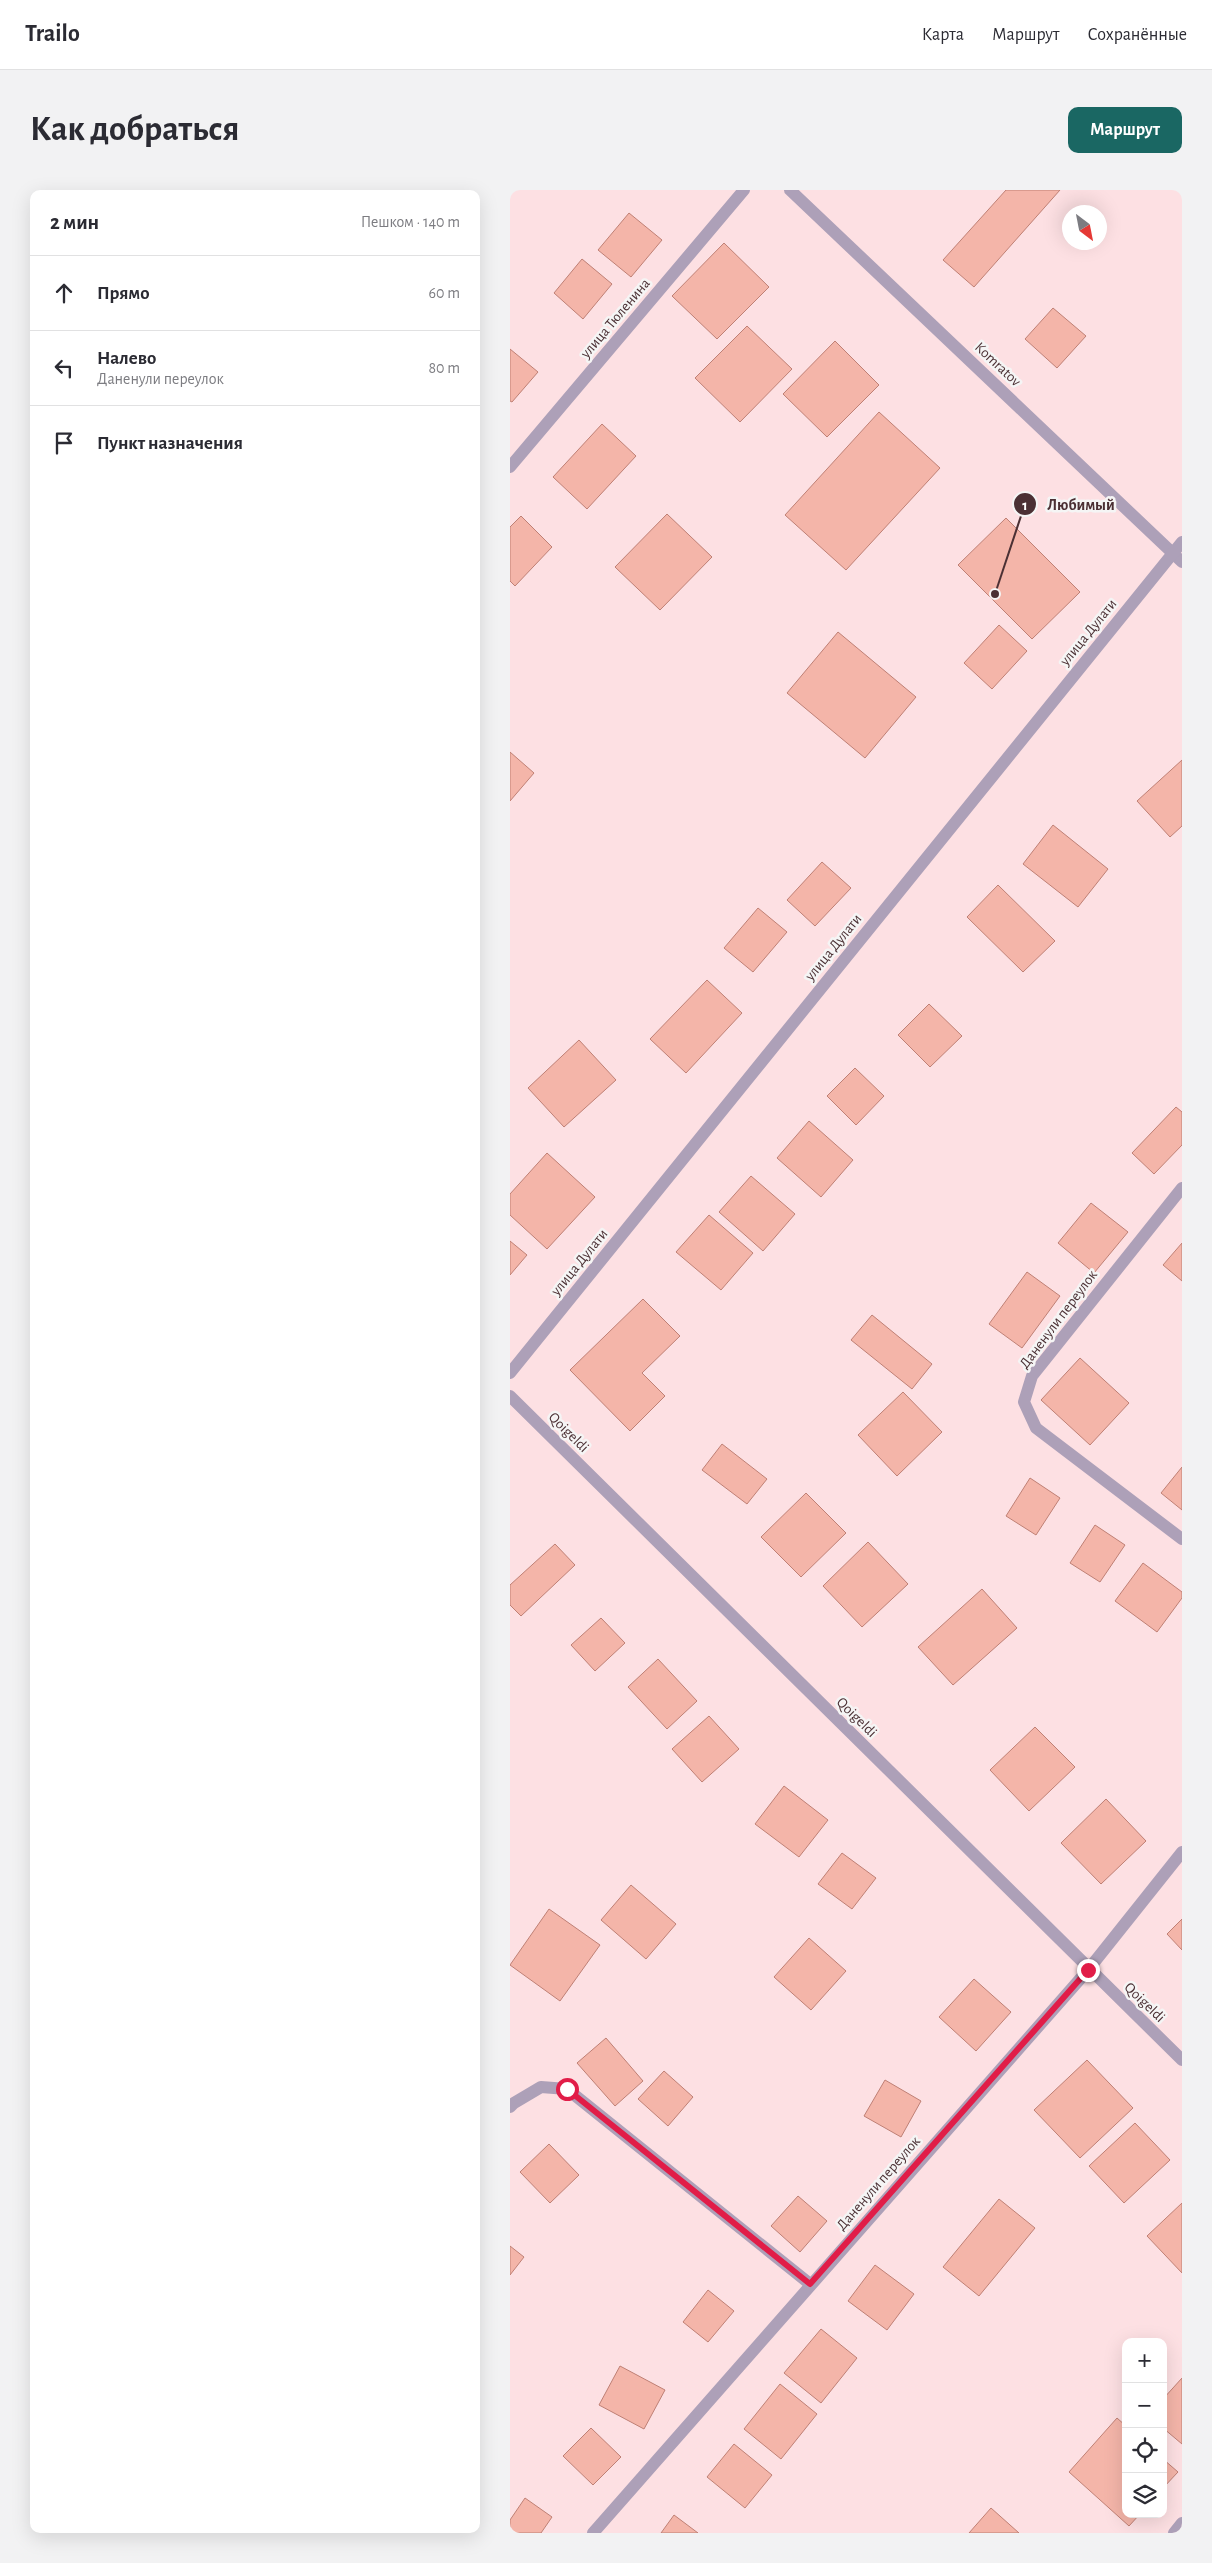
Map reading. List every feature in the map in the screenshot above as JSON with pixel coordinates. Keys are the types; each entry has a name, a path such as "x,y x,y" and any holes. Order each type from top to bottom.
{"street":[{"name":"улица Тюленина","path":"510,467 744,190"},
{"name":"Komratov","path":"790,190 1178,557"},
{"name":"улица Дулати","path":"510,1372 1178,557 1182,542"},
{"name":"Даненули переулок","path":"1182,1188 1032,1376 1024,1402 1036,1428 1182,1539"},
{"name":"Qoigeldi","path":"510,1396 1088,1970 1182,2060"},
{"name":"Даненули переулок","path":"593,2533 1088,1970 1182,1852"},
{"path":"510,2107 541,2087 567,2089 810,2284"},
{"path":"1174,2533 1182,2523"}],"building":[{"path":"1006,190 1060,190 974,287 943,260"},
{"path":"629,213 662,240 631,277 598,250"},
{"path":"724,243 769,287 717,339 672,296"},
{"path":"582,259 612,284 583,319 554,293"},
{"path":"1053,308 1086,336 1057,368 1025,339"},
{"path":"747,326 792,369 740,422 695,378"},
{"path":"835,341 879,385 827,437 783,394"},
{"path":"510,349 538,372 512,402 510,401"},
{"path":"879,412 940,468 846,570 785,515"},
{"path":"602,424 636,456 587,509 553,477"},
{"path":"667,514 712,557 660,610 615,567"},
{"path":"521,516 552,547 515,586 510,581 510,527"},
{"path":"1006,518 1080,592 1032,639 958,565"},
{"path":"999,625 1027,651 992,689 964,663"},
{"path":"838,632 916,697 865,758 787,693"},
{"path":"510,752 534,773 510,801"},
{"path":"1182,760 1182,826 1170,837 1137,801"},
{"path":"1053,825 1108,869 1078,907 1023,864"},
{"path":"822,862 851,888 815,926 787,900"},
{"path":"998,885 1055,941 1023,972 967,917"},
{"path":"758,908 787,932 753,972 724,948"},
{"path":"707,980 742,1013 686,1073 650,1039"},
{"path":"929,1004 962,1036 930,1067 898,1035"},
{"path":"579,1040 616,1080 564,1127 528,1088"},
{"path":"855,1068 884,1096 856,1125 827,1096"},
{"path":"1176,1107 1182,1112 1182,1145 1154,1174 1132,1153"},
{"path":"809,1121 853,1160 821,1197 777,1158"},
{"path":"547,1153 595,1197 547,1249 510,1215 510,1194"},
{"path":"751,1176 795,1214 763,1251 719,1212"},
{"path":"1091,1203 1128,1232 1094,1273 1058,1243"},
{"path":"709,1215 753,1253 721,1290 676,1252"},
{"path":"510,1241 527,1255 510,1275"},
{"path":"1182,1243 1182,1281 1163,1265"},
{"path":"1027,1272 1060,1296 1022,1348 989,1324"},
{"path":"643,1299 680,1336 642,1373 665,1396 630,1431 570,1370"},
{"path":"872,1315 932,1364 912,1389 851,1340"},
{"path":"1080,1358 1129,1403 1090,1445 1041,1400"},
{"path":"903,1392 942,1432 897,1476 858,1435"},
{"path":"722,1444 767,1479 747,1504 702,1470"},
{"path":"1182,1467 1182,1510 1161,1493"},
{"path":"1030,1478 1060,1498 1036,1535 1006,1516"},
{"path":"806,1493 846,1533 801,1577 761,1537"},
{"path":"1095,1525 1125,1545 1100,1582 1070,1563"},
{"path":"868,1542 908,1584 862,1627 823,1586"},
{"path":"555,1544 575,1565 521,1616 510,1605 510,1585"},
{"path":"1143,1563 1182,1592 1182,1598 1157,1632 1115,1601"},
{"path":"982,1589 1017,1628 953,1685 918,1647"},
{"path":"601,1618 625,1643 595,1671 571,1645"},
{"path":"658,1659 697,1701 667,1729 628,1687"},
{"path":"709,1716 739,1749 702,1782 672,1749"},
{"path":"1035,1727 1075,1767 1029,1811 990,1770"},
{"path":"784,1786 828,1820 799,1857 755,1824"},
{"path":"1106,1799 1146,1841 1101,1884 1061,1843"},
{"path":"842,1853 876,1878 852,1909 818,1884"},
{"path":"631,1885 676,1924 646,1959 601,1920"},
{"path":"549,1909 600,1945 560,2001 510,1965"},
{"path":"1182,1919 1182,1950 1167,1934"},
{"path":"809,1938 846,1971 811,2010 774,1977"},
{"path":"974,1979 1011,2012 976,2051 939,2017"},
{"path":"606,2038 643,2081 615,2106 577,2063"},
{"path":"1087,2060 1133,2108 1080,2158 1034,2110"},
{"path":"664,2071 693,2097 668,2126 638,2099"},
{"path":"885,2080 921,2101 901,2137 864,2116"},
{"path":"1135,2123 1170,2160 1124,2203 1089,2166"},
{"path":"549,2144 579,2175 550,2203 520,2172"},
{"path":"798,2196 827,2221 800,2252 771,2226"},
{"path":"999,2199 1035,2228 979,2296 943,2267"},
{"path":"1182,2203 1182,2273 1147,2236"},
{"path":"510,2246 524,2257 510,2275"},
{"path":"875,2265 914,2294 887,2330 848,2301"},
{"path":"708,2290 734,2311 708,2342 683,2322"},
{"path":"821,2329 857,2358 821,2403 784,2373"},
{"path":"620,2366 665,2390 644,2429 599,2405"},
{"path":"1182,2378 1182,2444 1167,2431 1167,2395"},
{"path":"780,2384 817,2414 781,2459 744,2429"},
{"path":"1117,2418 1122,2422 1122,2518 1136,2518 1129,2526 1069,2472"},
{"path":"591,2428 621,2457 593,2485 563,2456"},
{"path":"734,2444 772,2475 745,2508 707,2477"},
{"path":"1167,2462 1178,2472 1167,2484"},
{"path":"525,2498 552,2517 541,2533 510,2533 510,2520"},
{"path":"991,2508 1019,2533 969,2533"},
{"path":"674,2515 698,2533 661,2533"}],"place":[{"name":"Любимый","path":"995,594"}],"route":[{"path":"567,2089 810,2284 1088,1970"}]}
